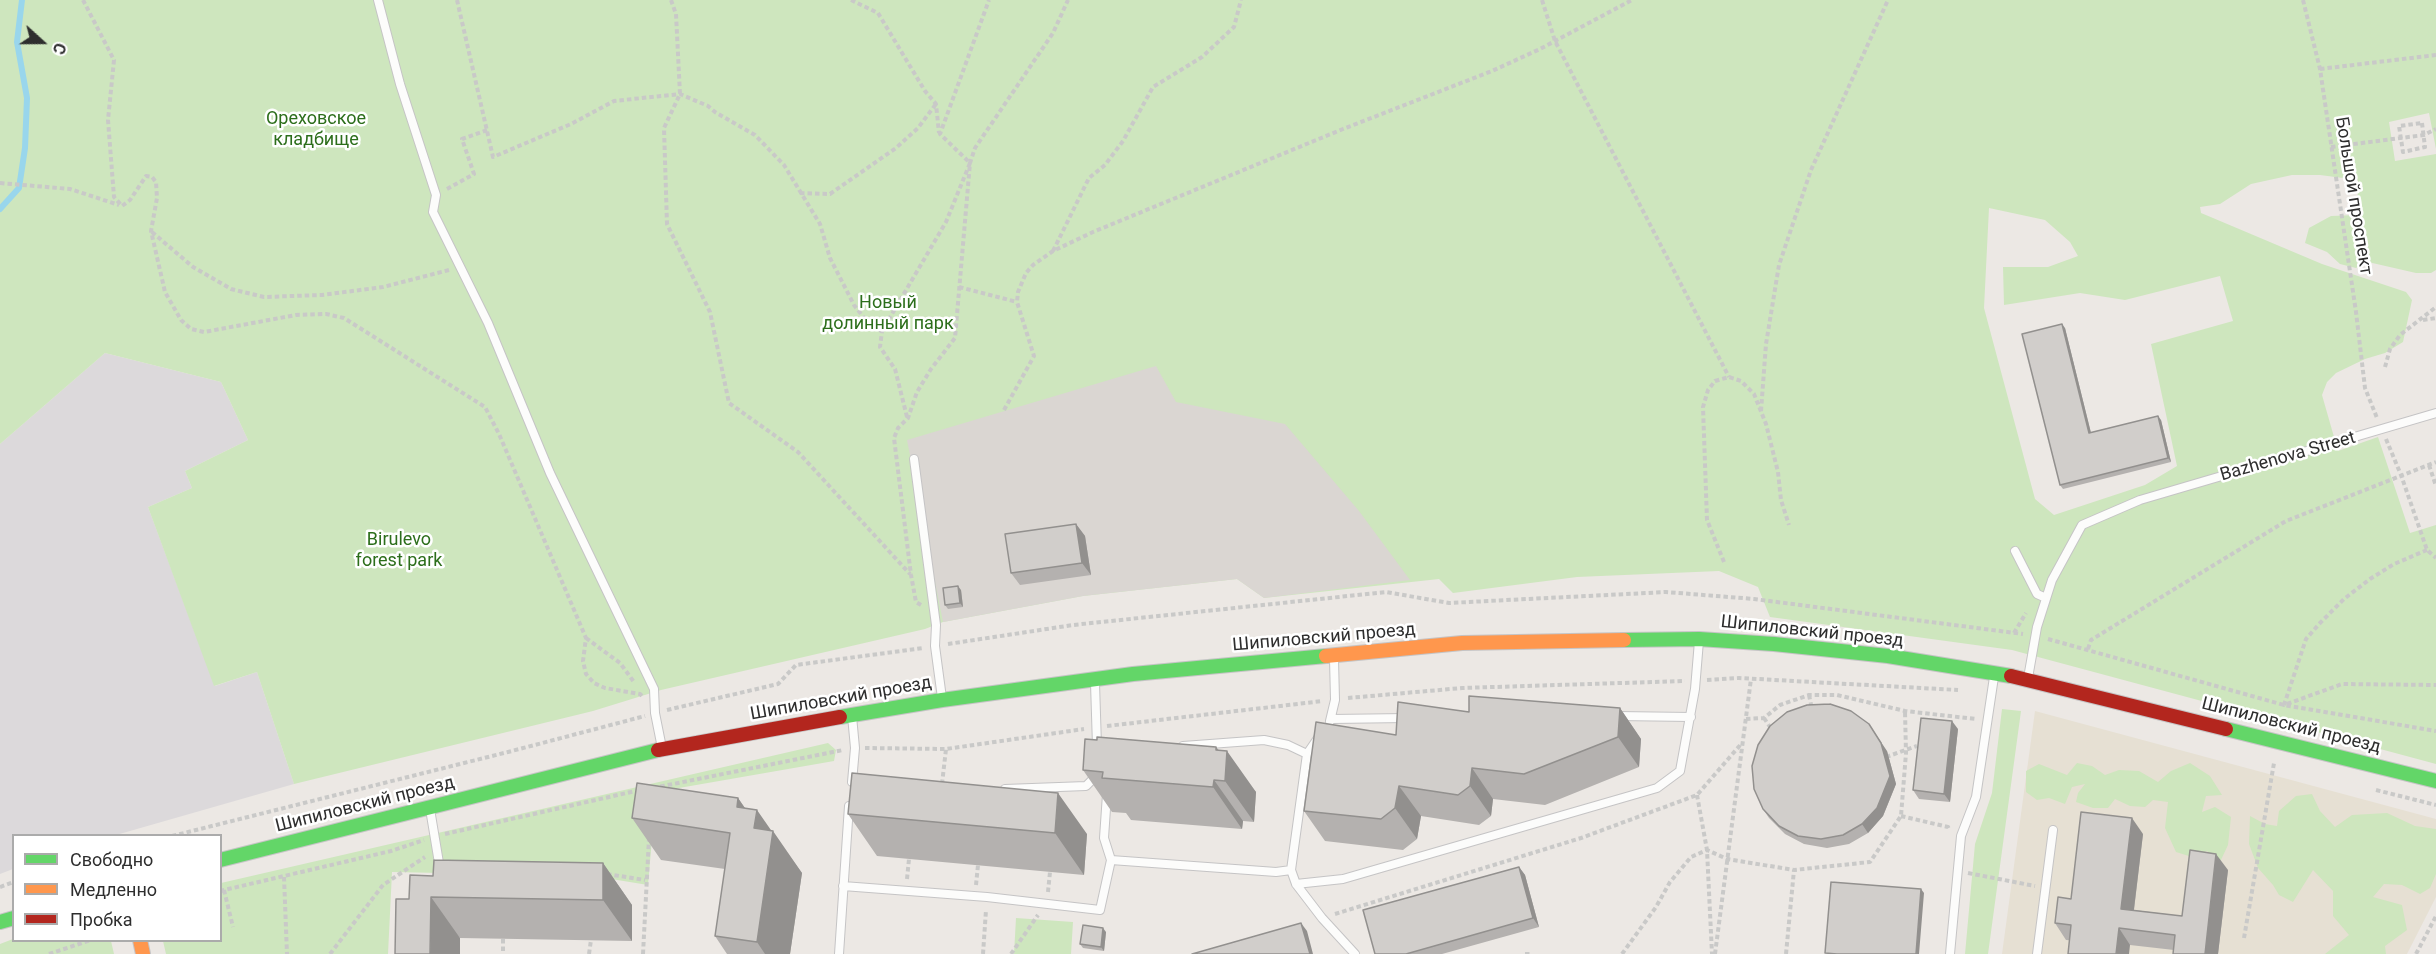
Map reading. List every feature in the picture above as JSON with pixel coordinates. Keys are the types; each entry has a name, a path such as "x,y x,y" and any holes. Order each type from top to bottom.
{"main road":[{"name":"Шипиловский проезд","path":"222,859 517,783 663,749 852,715 1095,678 1334,654 1462,644 1699,639 1817,648 1994,672 2436,781"}],"lane":[{"path":"378,0 403,95 436,195 432,212 488,323 550,473 654,689 655,713 663,749"},
{"path":"2027,679 2035,636 2046,598 2066,551 2082,525 2140,500 2436,413"},
{"path":"914,459 936,626 935,646 942,700"},
{"path":"2015,551 2037,594 2046,598"},
{"path":"1296,884 1343,879 1657,788 1680,771 1691,717 1699,639"},
{"path":"1334,654 1335,700 1331,719 1307,754 1291,870 1296,884 1354,954"},
{"path":"1950,954 1961,836 1976,797 1994,672"},
{"path":"1095,678 1097,758"},
{"path":"852,715 855,748 851,788 862,789"},
{"path":"1610,716 1691,717"},
{"path":"1331,719 1421,717"},
{"path":"1169,746 1264,740 1307,754"},
{"path":"997,789 1086,786 1096,778 1096,768"},
{"path":"843,886 987,897 1100,909 1111,860 1104,838 1108,783"},
{"path":"838,954 850,799"},
{"path":"429,807 438,877 450,873"},
{"path":"2037,954 2053,830"},
{"path":"1111,860 1276,872 1291,870"}],"path":[{"path":"83,0 114,60 108,120 114,197 122,206"},
{"path":"457,0 493,157 571,124 614,101 680,94 708,106 755,135 784,165 820,224 830,258 854,305 871,327 882,331"},
{"path":"671,0 676,14 680,94 664,128 667,225 710,312 729,403 798,452 911,575"},
{"path":"851,0 878,13 925,91 936,104 940,134 970,163"},
{"path":"940,134 989,0"},
{"path":"908,418 895,369 880,347 882,331 946,222 975,148 1053,33 1068,0"},
{"path":"1053,251 1089,178 1105,165 1124,141 1153,87 1202,57 1234,27 1241,0"},
{"path":"1542,0 1555,41 1729,377"},
{"path":"1004,410 1034,356 1017,302 1026,273 1053,251 1093,231 1492,71 1632,0"},
{"path":"1761,411 1766,344 1779,265 1811,170 1888,0"},
{"name":"Большой проспект","path":"2303,0 2320,69 2367,398 2401,475 2427,550"},
{"path":"2320,69 2436,55"},
{"path":"800,193 830,194 896,148 918,128 936,104"},
{"path":"2422,123 2424,135 2425,147 2403,152 2399,126 2422,123"},
{"path":"2331,147 2401,139 2424,135 2436,129"},
{"path":"436,195 474,174 462,139 487,130"},
{"path":"928,609 916,602 894,438 898,428 908,418 922,384 955,338 970,163"},
{"path":"122,206 130,200 146,176 152,177 156,182 157,198 151,231 165,292 181,320 191,329 204,333 296,315 326,314 345,318 485,407 499,434 586,638 583,661 586,674 594,683 615,691 640,694"},
{"path":"0,183 70,189 122,206"},
{"path":"151,231 193,267 231,289 264,297 322,295 383,287 459,268"},
{"path":"959,287 1017,302"},
{"path":"2385,367 2390,349 2400,335 2436,307"},
{"path":"2422,320 2436,318"},
{"path":"1724,562 1707,520 1703,407 1708,390 1715,381 1729,377 1741,381 1754,394 1778,472 1781,500 1789,525"},
{"path":"2088,649 2091,640 2286,521 2436,462"},
{"path":"2429,465 2436,486"},
{"path":"2284,705 2306,639 2344,599 2394,564 2427,550 2436,558"},
{"path":"180,834 778,684 796,665 1073,625 1386,592 1449,603 1666,592 1754,599 2035,636 2284,705 2436,731"},
{"path":"586,638 620,663 655,713"},
{"path":"1714,954 1751,679"},
{"path":"652,799 653,788 855,748 946,749 1097,728 1335,700 1462,688 1751,679 1961,690"},
{"path":"2284,705 2342,684 2436,685"},
{"path":"1746,719 1764,718 1780,705 1809,695 1837,695 1905,711 1979,720"},
{"path":"1809,695 1813,713"},
{"path":"1707,850 1727,860 1794,870 1870,862 1901,816 1906,753 1905,711"},
{"path":"1764,718 1776,734"},
{"path":"1322,918 1581,838 1696,795 1742,743"},
{"path":"1876,760 1917,747"},
{"path":"941,792 946,749"},
{"path":"2263,760 2285,766"},
{"path":"2244,938 2274,763"},
{"path":"2367,787 2436,805"},
{"path":"1696,795 1707,850 1714,954"},
{"path":"1901,816 1948,827 1951,833"},
{"path":"643,954 649,834"},
{"path":"330,954 383,885 436,849"},
{"path":"1622,954 1656,907 1670,882 1691,857 1707,850"},
{"path":"906,891 909,859"},
{"path":"975,896 978,865"},
{"path":"1786,954 1794,870"},
{"path":"1958,870 2024,884"},
{"path":"599,872 645,880"},
{"path":"1011,954 1047,903 1050,872"},
{"path":"284,877 287,954"},
{"path":"224,890 233,927"},
{"path":"982,954 987,897"},
{"path":"2416,954 2436,916"},
{"path":"502,939 503,954"},
{"path":"589,954 591,940"},
{"path":"49,954 85,942"},
{"path":"1525,954 1532,954"}],"shaded area":[{"path":"105,353 221,382 248,440 185,471 192,488 148,507 215,686 257,672 294,784 119,834 12,834 12,869 0,874 0,444"},
{"path":"1156,366 1176,402 1285,424 1359,511 1410,580 1264,598 1237,579 1083,596 943,622 907,440"},
{"path":"2035,711 2436,819 2436,897 2407,954 2002,954"}],"green space":[{"path":"0,0 2436,0 2436,149 2429,113 2389,122 2395,161 2436,154 2436,270 2431,273 2416,273 2368,262 2356,268 2340,264 2327,252 2305,243 2309,228 2331,216 2357,215 2358,180 2320,175 2292,175 2251,184 2220,204 2200,207 2201,213 2322,264 2406,292 2412,300 2403,342 2385,353 2365,359 2336,373 2327,382 2322,395 2338,451 2378,437 2410,533 2436,525 2436,764 2012,650 1770,617 1758,587 1719,571 1577,577 1453,593 1439,579 1264,598 1237,579 1083,596 943,622 925,629 661,690 593,711 294,784 257,672 214,686 148,507 192,488 185,471 248,440 221,382 105,353 0,444","holes":["1989,208 2045,220 2070,242 2078,256 2048,267 2003,267 2004,305 2080,293 2125,300 2220,276 2233,321 2151,344 2177,466 2145,485 2054,515 2035,499 1984,308"]},
{"path":"2002,709 2021,711 1988,954 1965,954 1975,844 1992,793"},
{"path":"828,743 836,750 834,761 656,792 648,885 593,876 392,872 388,954 166,954 163,942 222,942 222,883"},
{"path":"2077,763 2092,766 2105,775 2119,770 2139,771 2158,782 2171,771 2190,763 2210,776 2222,795 2206,796 2202,812 2215,807 2231,817 2228,845 2220,862 2207,851 2192,857 2176,852 2165,828 2168,802 2153,800 2145,807 2130,806 2115,799 2108,808 2093,808 2076,802 2078,793 2085,784 2072,787 2065,804 2049,798 2037,800 2026,792 2026,771 2039,764 2067,775"},
{"path":"2312,794 2320,811 2335,827 2352,815 2387,813 2415,826 2436,829 2436,874 2430,888 2420,894 2402,885 2384,884 2373,897 2402,905 2407,930 2385,946 2386,954 2325,954 2349,935 2333,916 2333,891 2313,870 2293,902 2279,895 2258,868 2249,844 2250,816 2265,824 2277,826 2279,811 2296,796"},
{"path":"1016,918 1073,922 1071,954 1014,954"},
{"path":"12,939 12,942 111,942 114,954 0,954 0,944"}],"building":[{"path":"2062,324 2089,433 2158,416 2168,458 2060,485 2022,334"},
{"path":"1076,524 1082,563 1011,573 1005,534"},
{"path":"958,586 960,603 945,605 943,588"},
{"path":"1469,696 1620,708 1618,737 1524,774 1472,768 1470,786 1458,795 1399,786 1395,808 1381,819 1304,811 1316,722 1396,735 1398,702 1469,712"},
{"path":"1830,704 1851,711 1869,724 1881,743 1890,776 1877,808 1862,824 1843,835 1821,839 1798,836 1779,826 1763,809 1754,789 1752,766 1758,745 1770,726 1787,712 1807,705"},
{"path":"1921,718 1952,721 1944,794 1913,790"},
{"path":"1097,737 1216,747 1216,750 1227,751 1225,781 1214,780 1213,787 1102,778 1103,772 1083,770 1085,739 1097,740"},
{"path":"852,773 1058,793 1055,833 848,814"},
{"path":"637,783 738,798 737,807 757,810 754,828 773,831 757,942 715,936 730,833 632,818"},
{"path":"2081,812 2132,818 2121,909 2182,916 2190,850 2216,854 2205,954 2173,954 2175,935 2119,928 2116,954 2068,954 2071,925 2055,923 2058,897 2071,899"},
{"path":"434,860 603,863 603,900 431,897 430,954 395,954 396,899 409,899 410,875 433,876"},
{"path":"1519,867 1533,918 1406,954 1375,954 1363,910"},
{"path":"1831,882 1921,889 1916,954 1825,953"},
{"path":"1301,923 1310,954 1192,954"},
{"path":"1083,925 1103,928 1101,947 1080,944"}],"waterway":[{"path":"0,209 19,188 25,148 27,98 17,42 22,0"}],"traffic: fast":[{"path":"1624,640 1699,639 1774,644 1888,656 2011,676"},
{"path":"840,717 942,700 1133,674 1326,656"},
{"path":"2226,729 2436,781"},
{"path":"222,859 658,750"},
{"path":"0,922 12,919"}],"traffic: slow":[{"path":"1326,656 1462,643 1624,640"},
{"path":"140,942 143,954"}],"traffic: jam":[{"path":"2011,676 2226,729"},
{"path":"658,750 840,717"}],"park label":[{"name":"Ореховское кладбище","path":"316,129"},
{"name":"Новый долинный парк","path":"888,313"},
{"name":"Birulevo forest park","path":"399,550"}]}
